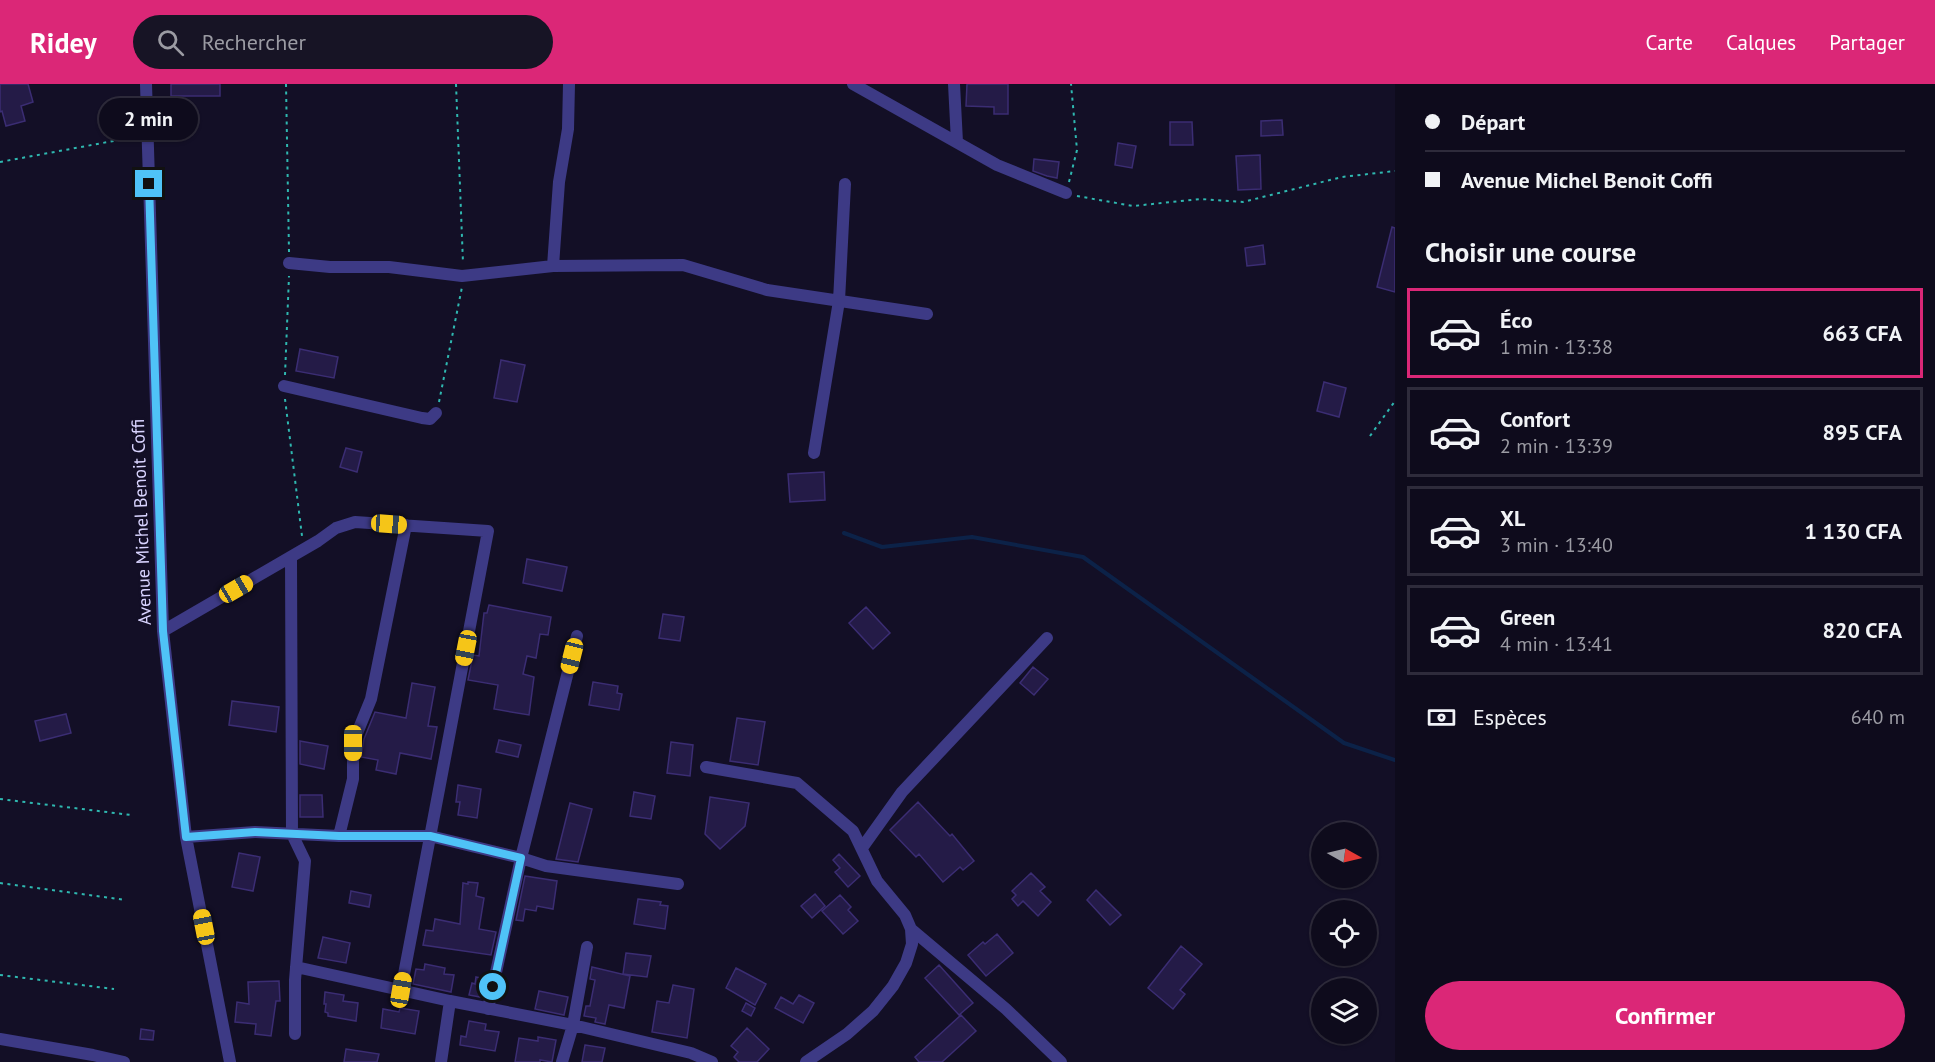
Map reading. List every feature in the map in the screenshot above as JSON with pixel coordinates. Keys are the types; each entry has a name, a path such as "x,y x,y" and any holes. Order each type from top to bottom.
{"street":[{"name":"Avenue Michel Benoit Coffi","path":"146,84 163,631 186,837 230,1062"},
{"path":"553,266 559,182 568,129 569,84"},
{"path":"853,84 997,165 1066,194"},
{"path":"954,84 957,142"},
{"path":"814,453 839,301 844,184"},
{"path":"289,263 330,267 389,267 462,276 553,266 683,266 767,290 927,314"},
{"path":"284,386 422,418 430,419 436,413"},
{"path":"163,631 291,557 336,528 355,522 488,531 401,990"},
{"path":"339,836 353,779 353,743 371,699 406,525"},
{"path":"291,557 292,834 305,861 296,967 295,1034"},
{"path":"488,1009 521,858 577,636"},
{"path":"862,848 902,792 1047,638"},
{"path":"706,767 797,783 854,831 877,881 905,915 911,929 912,944 906,963 873,1011 847,1034 806,1062"},
{"path":"186,837 255,832 339,836 430,836 546,866 678,884"},
{"path":"911,929 1006,1009 1061,1062"},
{"path":"562,1062 573,1025 587,947"},
{"path":"296,967 573,1025 691,1053 712,1062"},
{"path":"441,1062 450,1001"},
{"path":"0,1039 93,1054 123,1062"}],"path":[{"path":"286,84 290,291 284,386 304,549"},
{"path":"436,413 461,294 456,84"},
{"path":"1071,84 1077,150 1066,194 1133,206 1201,199 1244,202 1342,177 1395,171"},
{"path":"0,162 147,135"},
{"path":"1370,436 1395,401"},
{"path":"0,799 131,816"},
{"path":"0,883 126,900"},
{"path":"0,975 114,989"}],"building":[{"path":"0,84 28,84 33,102 21,106 25,121 6,126 2,111 0,112"},
{"path":"171,84 220,84 220,96 171,96"},
{"path":"967,84 1008,84 1008,114 994,114 994,107 966,106"},
{"path":"1282,120 1283,135 1261,136 1261,121"},
{"path":"1170,122 1192,122 1193,145 1170,145"},
{"path":"1118,143 1136,146 1132,168 1115,165"},
{"path":"1260,155 1261,189 1238,190 1236,156"},
{"path":"1034,159 1059,162 1057,178 1033,171"},
{"path":"1392,227 1395,228 1395,292 1377,287"},
{"path":"1263,245 1265,264 1247,266 1245,248"},
{"path":"300,349 338,357 334,378 296,371"},
{"path":"501,360 525,365 517,402 494,398"},
{"path":"1324,382 1346,388 1339,417 1317,411"},
{"path":"346,448 362,452 357,472 340,467"},
{"path":"824,472 825,500 790,502 788,474"},
{"path":"527,559 567,567 562,591 523,583"},
{"path":"489,605 551,617 548,635 540,634 536,658 527,656 523,674 534,677 529,715 494,709 498,685 468,680 473,655 479,656 484,613 487,613"},
{"path":"866,607 890,633 873,649 849,623"},
{"path":"663,614 684,617 680,641 659,638"},
{"path":"1033,667 1048,679 1034,695 1020,683"},
{"path":"593,682 618,686 617,693 622,694 619,710 589,705"},
{"path":"412,683 435,687 428,726 437,727 431,759 400,753 396,774 376,770 378,760 361,757 364,739 375,712 406,718"},
{"path":"232,701 279,707 276,732 229,725"},
{"path":"66,714 71,733 40,741 35,721"},
{"path":"737,718 765,722 758,765 730,761"},
{"path":"499,740 521,745 518,757 496,752"},
{"path":"300,741 328,746 324,769 300,764"},
{"path":"671,742 693,745 690,776 667,773"},
{"path":"458,785 481,789 477,818 458,815 460,802 456,802"},
{"path":"634,792 655,796 651,819 630,816"},
{"path":"300,795 322,795 323,817 300,817"},
{"path":"710,797 749,803 745,826 720,849 705,834"},
{"path":"918,802 950,836 952,834 974,861 963,870 960,867 943,882 919,854 916,857 890,830"},
{"path":"570,803 592,809 578,862 556,859"},
{"path":"239,853 260,857 253,891 232,887"},
{"path":"839,854 860,876 848,887 835,872 840,868 833,860"},
{"path":"1031,873 1045,887 1040,891 1051,902 1038,916 1023,901 1018,906 1012,899 1016,895 1012,891"},
{"path":"525,876 557,881 553,909 537,906 536,911 525,909 523,921 516,920"},
{"path":"468,882 478,883 476,896 484,898 479,929 496,932 491,955 423,945 426,930 433,931 435,919 460,924 463,883 468,884"},
{"path":"1096,890 1121,915 1110,925 1087,900"},
{"path":"351,891 371,895 369,907 349,903"},
{"path":"815,894 825,906 812,918 801,906"},
{"path":"840,895 851,907 848,910 858,921 843,934 822,911"},
{"path":"638,899 661,902 660,905 668,906 665,929 634,924"},
{"path":"997,934 1013,953 986,976 968,955"},
{"path":"323,937 350,943 346,963 318,958"},
{"path":"1181,946 1202,964 1180,990 1185,994 1173,1009 1148,988"},
{"path":"626,953 651,956 647,977 623,974"},
{"path":"425,964 445,968 444,974 454,975 451,992 413,984 416,969 424,970"},
{"path":"939,965 973,1003 959,1015 925,978"},
{"path":"592,967 630,976 624,1008 609,1005 605,1024 595,1022 596,1018 584,1016 586,1006 590,1006 595,980 590,979"},
{"path":"736,968 766,984 755,1005 726,988"},
{"path":"476,977 486,979 483,995 480,997 469,995"},
{"path":"279,981 280,1001 276,1001 271,1036 255,1034 256,1024 235,1022 237,1002 249,1004 248,982"},
{"path":"673,985 694,989 687,1038 652,1032 657,1001 669,1003"},
{"path":"539,991 568,997 564,1015 535,1009"},
{"path":"325,992 344,995 343,1001 358,1003 356,1021 328,1016 325,1012 326,1004 324,1004"},
{"path":"799,995 814,1003 803,1023 775,1008 781,997 793,1004"},
{"path":"746,1003 755,1008 751,1016 742,1011"},
{"path":"400,1008 419,1011 415,1034 381,1028 383,1009 399,1012"},
{"path":"961,1015 976,1031 942,1062 919,1062 915,1057"},
{"path":"469,1021 486,1024 485,1030 499,1032 495,1051 460,1045 461,1036 466,1037"},
{"path":"747,1028 769,1049 757,1062 739,1062 734,1057 738,1052 731,1046"},
{"path":"141,1029 154,1031 153,1040 140,1039"},
{"path":"538,1037 556,1040 552,1062 540,1060 540,1062 515,1062 519,1038 538,1041"},
{"path":"585,1045 605,1048 602,1062 582,1062"},
{"path":"346,1049 379,1054 377,1062 344,1062"}],"waterway":[{"path":"844,533 882,547 972,537 1083,557 1344,743 1395,760"}],"route":[{"path":"149,184 163,631 186,837 255,832 339,836 430,836 521,858 493,987"}]}
